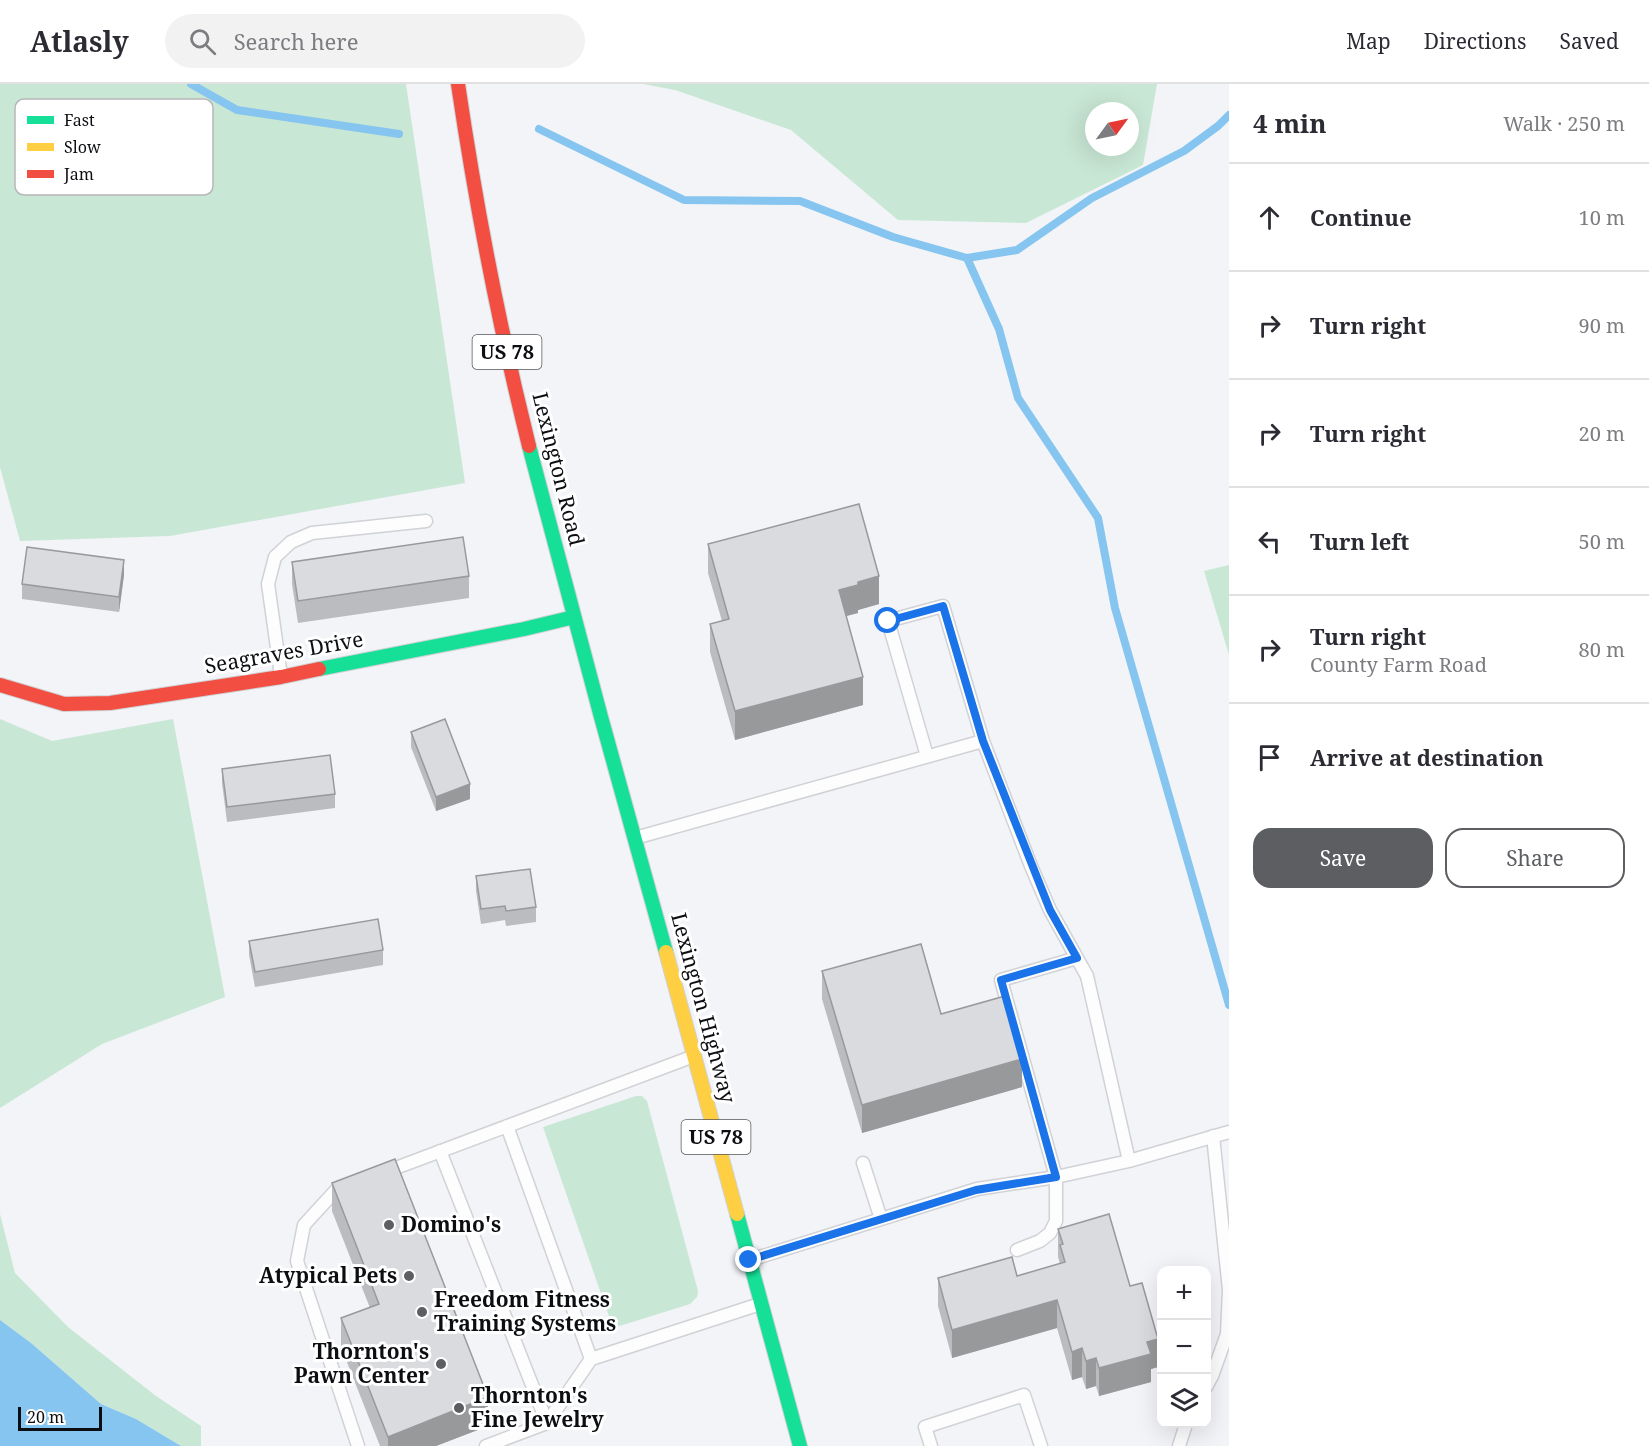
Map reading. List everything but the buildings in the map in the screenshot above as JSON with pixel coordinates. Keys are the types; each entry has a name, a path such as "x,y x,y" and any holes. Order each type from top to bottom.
{"main road":[{"name":"Lexington Road","path":"458,84 493,292 574,617"},
{"name":"Seagraves Drive","path":"0,685 64,704 110,703 281,677 574,617"},
{"name":"Lexington Highway","path":"574,617 800,1446"}],"lane":[{"path":"281,677 268,584 275,557 291,542 312,533 426,520"},
{"path":"927,756 888,621 943,606 983,741 1047,902 1087,976 1130,1161"},
{"path":"634,838 983,741"},
{"path":"1017,1250 1040,1241 1050,1233 1056,1221 1056,1177 1001,980 1077,958"},
{"path":"378,1174 694,1056"},
{"path":"507,1126 591,1359"},
{"path":"749,1260 976,1190 1056,1177 1130,1161 1229,1132"},
{"path":"1211,1379 1227,1334 1229,1290 1213,1137"},
{"path":"440,1151 547,1423"},
{"path":"863,1163 881,1219"},
{"path":"358,1182 337,1189 304,1225 297,1262 358,1446"},
{"path":"486,1446 547,1423 591,1359 761,1304"},
{"path":"931,1446 925,1427 1024,1395 1041,1446"},
{"path":"1179,1446 1185,1428"}],"green space":[{"path":"0,84 406,84 465,483 170,536 20,541 0,467"},
{"path":"643,84 1157,84 1143,165 1026,223 898,220 791,130 675,90"},
{"path":"1229,565 1229,655 1204,571"},
{"path":"0,719 52,741 173,719 225,997 102,1044 0,1108"},
{"path":"642,1096 647,1101 698,1291 697,1297 690,1304 613,1328 543,1127"},
{"path":"0,1214 15,1273 68,1327 156,1396 201,1426 201,1446 181,1446 136,1419 101,1404 31,1343 0,1320"}],"water":[{"path":"0,1320 31,1343 101,1404 136,1419 181,1446 0,1446"}],"waterway":[{"path":"191,84 237,110 399,134"},
{"path":"967,258 1017,250 1092,198 1184,151 1229,115"},
{"path":"539,129 684,200 800,201 893,237 967,258 999,329 1018,398 1098,518 1115,608 1229,1005"}],"traffic: fast":[{"path":"529,446 666,952"},
{"path":"319,669 574,617"},
{"path":"737,1214 800,1446"}],"traffic: slow":[{"path":"666,952 737,1214"}],"traffic: jam":[{"path":"458,84 489,266 529,446"},
{"path":"0,685 64,704 110,703 319,669"}],"place":[{"name":"Domino's","path":"389,1225"},
{"name":"Atypical Pets","path":"409,1276"},
{"name":"Freedom Fitness Training Systems","path":"422,1312"},
{"name":"Thornton's Pawn Center","path":"441,1364"},
{"name":"Thornton's Fine Jewelry","path":"459,1408"}],"route":[{"path":"749,1260 976,1190 1056,1177 1001,980 1077,958 1050,910 983,741 943,606 888,621"}]}
